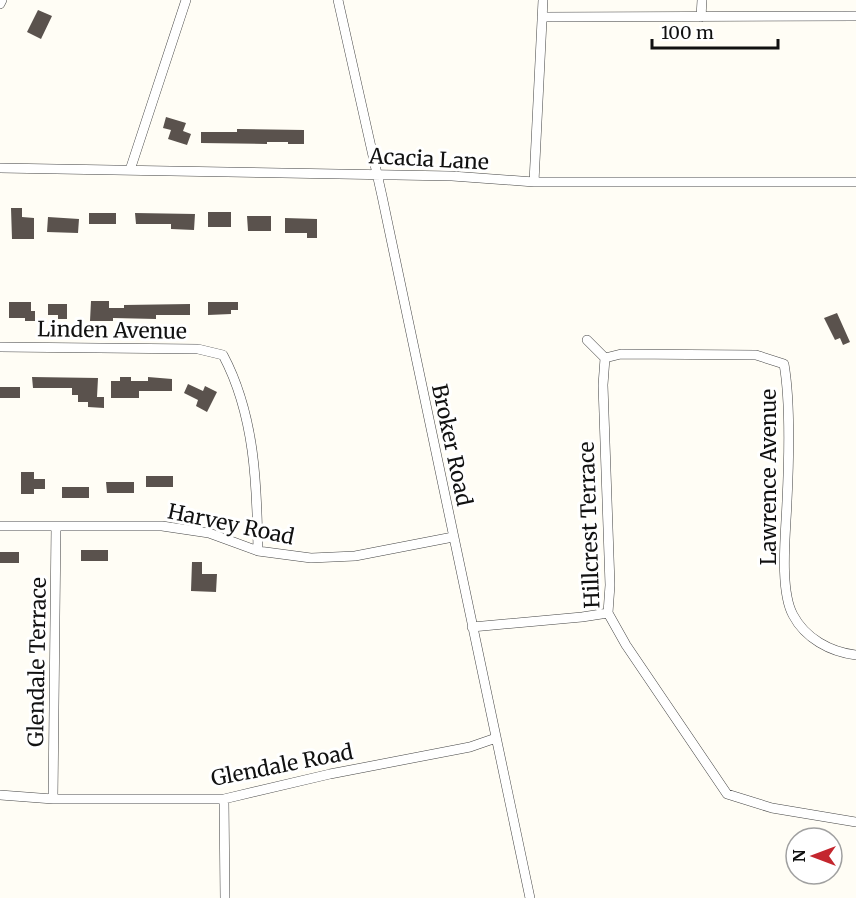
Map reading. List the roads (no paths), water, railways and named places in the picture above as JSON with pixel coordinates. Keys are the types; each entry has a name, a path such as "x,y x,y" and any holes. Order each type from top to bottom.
{"street":[{"path":"130,170 186,0"},
{"name":"Broker Road","path":"338,0 530,898"},
{"path":"534,183 543,0"},
{"path":"701,17 702,0"},
{"path":"542,17 856,16"},
{"name":"Acacia Lane","path":"0,168 452,176 534,183 856,182"},
{"path":"587,340 605,358"},
{"name":"Linden Avenue","path":"0,347 198,350 223,355 234,377 252,452 257,494 258,551"},
{"name":"Lawrence Avenue","path":"605,358 621,354 756,355 784,364 787,381 787,590 792,614 811,637 827,647 856,655"},
{"name":"Hillcrest Terrace","path":"605,358 603,385 610,585 608,613 626,645 728,794 772,808 856,822"},
{"name":"Harvey Road","path":"0,526 183,528 209,533 258,551 311,558 355,556 453,537"},
{"name":"Glendale Terrace","path":"53,799 56,526"},
{"path":"472,627 608,613"},
{"name":"Glendale Road","path":"0,795 53,799 224,799 330,774 470,747 496,738"},
{"path":"224,799 225,898"}]}
